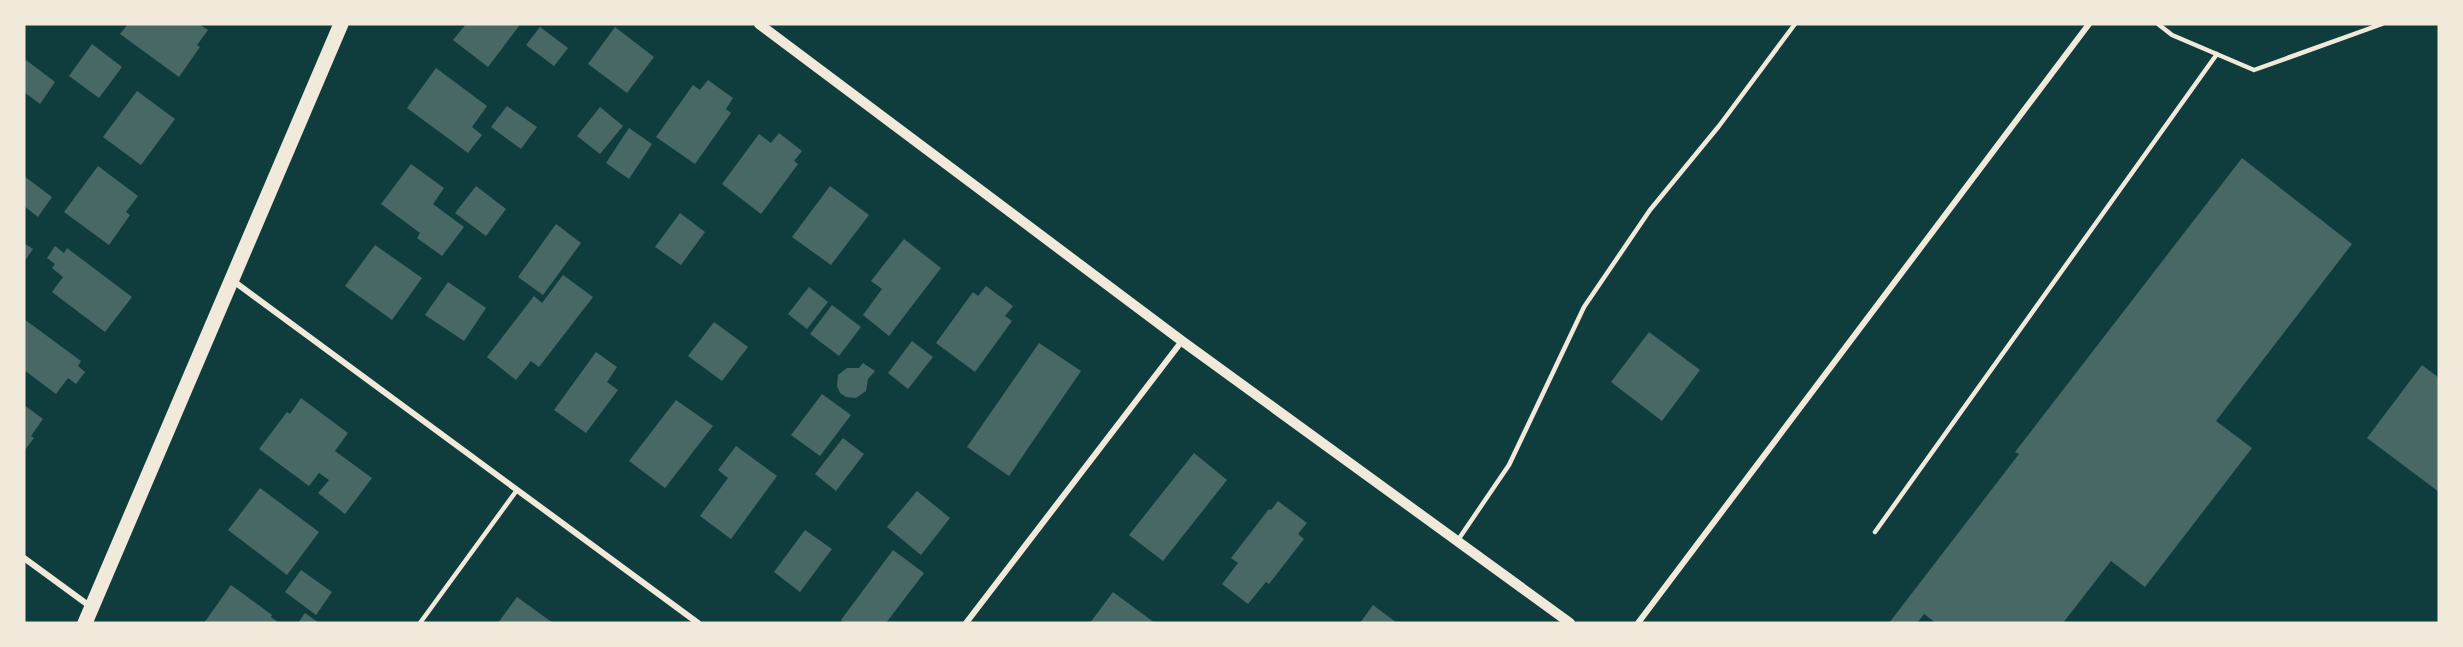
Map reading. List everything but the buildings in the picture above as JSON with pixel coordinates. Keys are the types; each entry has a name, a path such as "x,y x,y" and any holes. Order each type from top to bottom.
{"main road":[{"path":"85,623 341,24"}],"street":[{"path":"1638,623 2089,24"},
{"path":"762,25 1182,341 1569,623"},
{"path":"232,279 698,623"},
{"path":"966,623 1182,341"},
{"path":"24,558 92,608"}],"lane":[{"path":"1456,542 1509,465 1584,307 1650,210 1719,126 1795,24"},
{"path":"2158,24 2172,35 2254,70 2382,24"},
{"path":"1875,532 2217,54"},
{"path":"420,623 517,490"}]}
